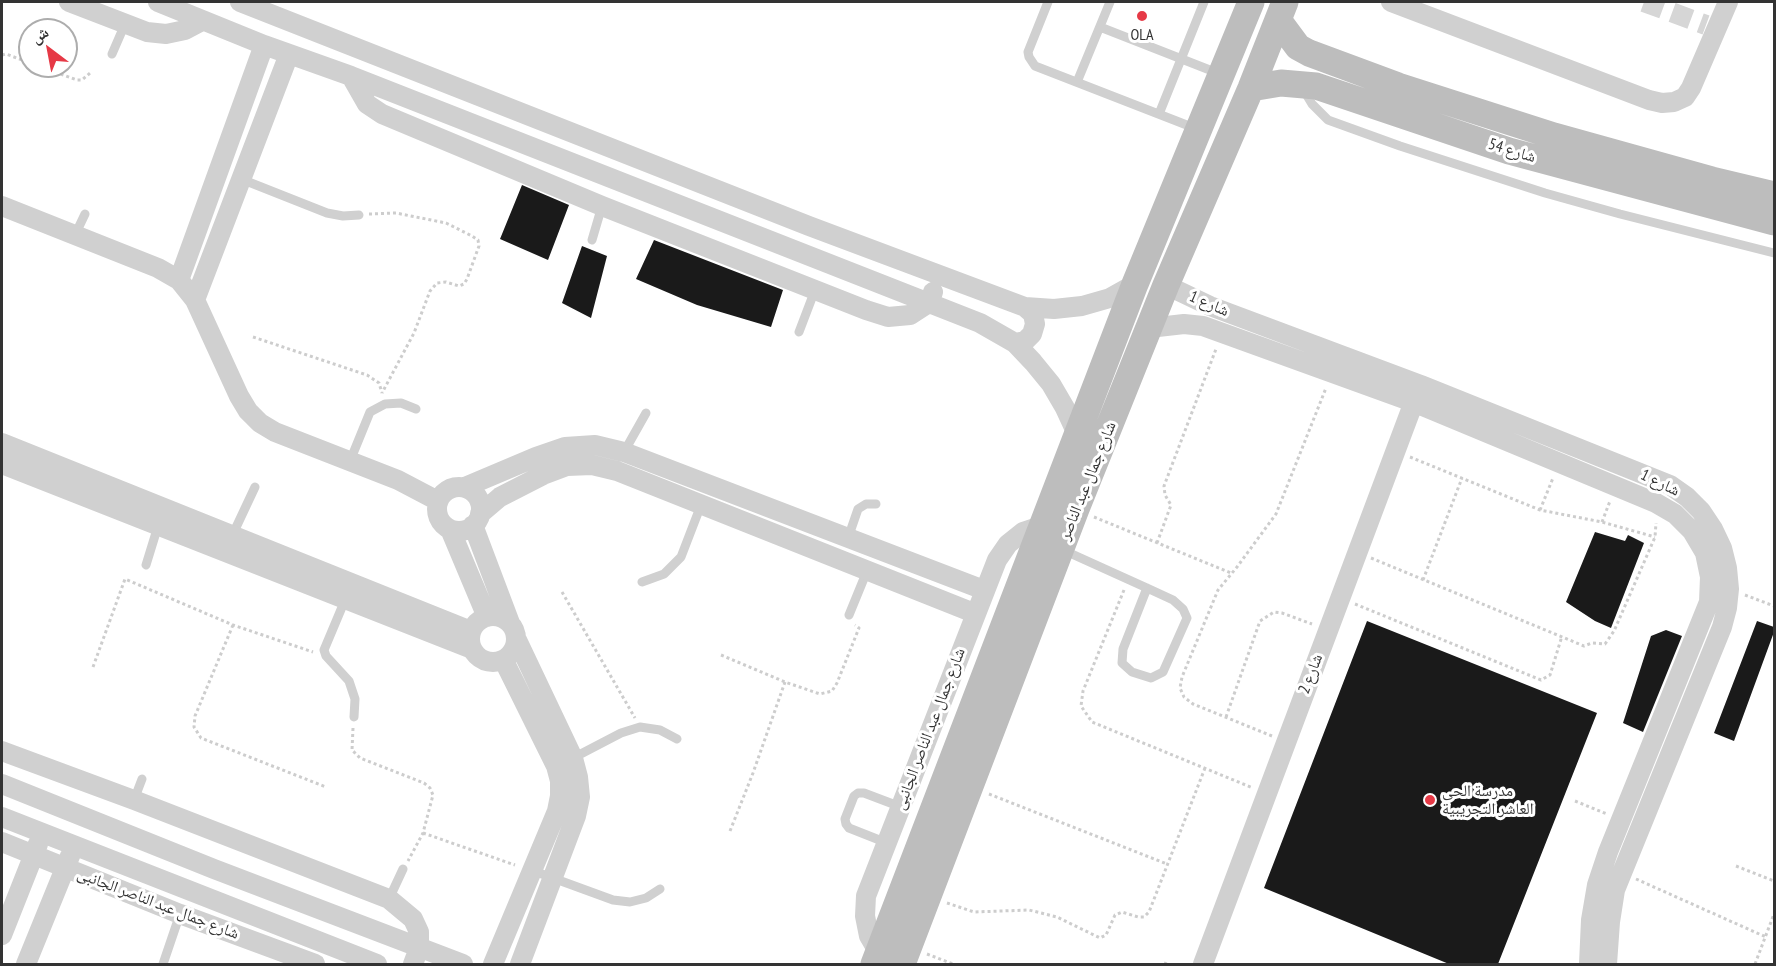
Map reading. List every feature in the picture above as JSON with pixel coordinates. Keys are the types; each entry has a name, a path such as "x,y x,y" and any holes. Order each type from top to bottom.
{"main road":[{"name":"شارع جمال عبد الناصر","path":"891,957 1041,526 1135,284 1251,2"},
{"name":"شارع جمال عبد الناصر","path":"891,957 929,896 1076,509 1166,285 1282,11"},
{"name":"شارع 54","path":"1282,11 1298,47 1321,58 1532,129 1633,159 1774,195"},
{"path":"1291,83 1278,76 1280,61 1291,50 1298,47"},
{"name":"شارع 54","path":"1251,88 1291,83 1316,86 1423,124 1531,157 1774,222"}],"street":[{"path":"69,2 147,32 166,34 185,30 202,21"},
{"path":"158,2 980,322 1014,343 1051,384 1077,434"},
{"path":"240,2 808,226 1025,307 1054,309 1082,306 1110,298 1135,284"},
{"path":"1391,2 1436,9 1649,100 1662,103 1674,102 1685,97 1691,88 1711,27 1728,2"},
{"path":"179,280 264,45"},
{"path":"195,300 289,54"},
{"path":"351,76 367,104 382,114 602,206 888,317 910,315 930,302 940,276"},
{"path":"222,160 243,173"},
{"path":"2,207 158,268 179,280 195,300 234,387 248,411 260,423 275,432 398,480 438,501"},
{"path":"798,252 808,226"},
{"name":"شارع 1","path":"1166,285 1210,306 1417,393 1670,485 1701,511 1713,529 1722,548 1727,568 1729,589 1727,608 1722,627 1615,890 1607,964"},
{"path":"1014,343 1025,340 1032,334 1035,324 1033,314 1025,307"},
{"name":"شارع 1","path":"1149,328 1184,324 1203,326 1332,373 1417,393 1559,464 1656,503 1675,514 1692,531 1705,553 1710,577 1709,602 1597,885 1591,920 1589,964"},
{"name":"شارع 2","path":"1203,964 1417,393"},
{"path":"2,443 232,536 471,640 482,660 496,663 504,661 513,652 513,631 499,617 487,617 480,620 471,640"},
{"path":"974,613 617,471 592,465 567,466 543,475 500,497 477,519 458,531 443,524 437,509 438,501 446,490 452,487 465,488 536,457 565,447 595,445 624,452 984,590"},
{"path":"2,464 345,600 471,640"},
{"path":"465,488 478,498 481,505 477,519 513,631 573,758 578,777 580,797 576,816 520,964"},
{"path":"780,536 789,515"},
{"name":"شارع جمال عبد الناصر الجانبى","path":"891,957 869,936 865,916 866,896 974,613 997,560 1008,544 1023,532 1041,526"},
{"path":"450,529 487,617"},
{"path":"492,964 557,811 560,796 560,781 556,766 504,661"},
{"path":"2,750 389,899 413,919 419,932 416,956"},
{"path":"2,784 213,869 416,956 463,964"},
{"path":"2,817 377,964"},
{"path":"2,935 43,834"},
{"name":"شارع جمال عبد الناصر الجانبى","path":"2,842 180,914 315,964"},
{"path":"26,964 74,847"}],"lane":[{"path":"1048,2 1030,47 1029,57 1035,66 1198,129"},
{"path":"1077,82 1110,2"},
{"path":"1159,114 1204,2"},
{"path":"112,54 125,24"},
{"path":"1100,27 1220,74"},
{"path":"1291,83 1320,113 1339,124 1545,193 1774,253"},
{"path":"243,173 327,213 343,216 359,215"},
{"path":"592,240 602,206"},
{"path":"75,235 85,214"},
{"path":"799,332 815,290"},
{"path":"350,461 370,412 385,404 401,403 416,409"},
{"path":"624,452 645,413"},
{"path":"232,536 255,487"},
{"path":"848,538 858,509 866,504 876,504"},
{"path":"642,582 664,574 681,557 701,505"},
{"path":"146,565 158,526"},
{"path":"1061,549 1128,579 1173,600 1183,609 1187,618 1163,672 1151,678 1132,672 1122,663 1123,649 1147,588"},
{"path":"849,615 867,571"},
{"path":"345,600 324,650 326,657 349,681 355,699 354,717"},
{"path":"573,758 621,733 640,728 660,730 677,739"},
{"path":"134,800 142,779"},
{"path":"887,843 849,828 845,819 854,796 858,793 864,792 901,807"},
{"path":"389,899 403,869"},
{"path":"531,870 613,900 630,902 646,898 660,889"},
{"path":"163,964 180,914"}],"path":[{"path":"2,55 6,54 18,58"},
{"path":"71,78 82,80 90,73"},
{"path":"359,215 396,213 446,223 478,240 479,246 464,284 459,286 446,282 437,283 430,291 414,333 382,393"},
{"path":"1156,543 1171,505 1165,495 1164,486 1222,333"},
{"path":"253,337 367,375 379,383 385,404"},
{"path":"1286,741 1193,704 1184,697 1180,688 1182,677 1218,590 1276,514 1332,373"},
{"path":"1395,450 1540,510 1602,522 1655,537"},
{"path":"1540,510 1559,464"},
{"path":"1423,580 1462,478"},
{"path":"1602,522 1616,486"},
{"path":"1357,552 1584,646 1592,643 1605,644 1614,631 1655,537 1656,503"},
{"path":"1076,509 1231,573"},
{"path":"93,667 125,579 233,625 326,657"},
{"path":"1128,579 1083,691 1081,706 1092,722 1266,793"},
{"path":"1729,589 1774,606"},
{"path":"562,592 640,728"},
{"path":"1340,598 1541,680 1550,675 1562,636"},
{"path":"1226,717 1260,621 1274,612 1282,613 1328,630"},
{"path":"721,655 820,694 832,691 859,628 848,622 849,615"},
{"path":"233,625 195,716 194,727 201,738 326,788"},
{"path":"730,831 785,682"},
{"path":"354,717 352,750 360,758 424,783 433,795 433,803 423,833 403,869"},
{"path":"929,896 974,912 1029,910 1057,917 1100,938 1106,935 1115,915 1122,912 1144,917 1149,912 1205,768"},
{"path":"970,787 1168,864"},
{"path":"1575,801 1621,820"},
{"path":"423,833 531,870"},
{"path":"1736,866 1774,881"},
{"path":"1622,873 1766,937"},
{"path":"1755,964 1774,914"},
{"path":"891,957 953,964"}],"building":[{"path":"522,185 569,205 548,260 500,239"},
{"path":"654,240 783,290 771,327 697,305 636,279"},
{"path":"582,246 607,256 591,318 562,303"},
{"path":"1595,532 1625,541 1628,535 1644,543 1611,628 1595,621 1566,602"},
{"name":"مدرسة الحى العاشر التجريبية","path":"1367,621 1597,713 1498,964 1449,964 1264,888"},
{"path":"1757,621 1774,627 1774,632 1734,741 1714,733"},
{"path":"1666,630 1682,636 1643,732 1623,723 1651,636"}],"tunnel":[{"path":"1644,2 1706,25"}],"place":[{"name":"OLA","path":"1142,16"},
{"name":"مدرسة الحى العاشر التجريبية","path":"1430,800"}]}
